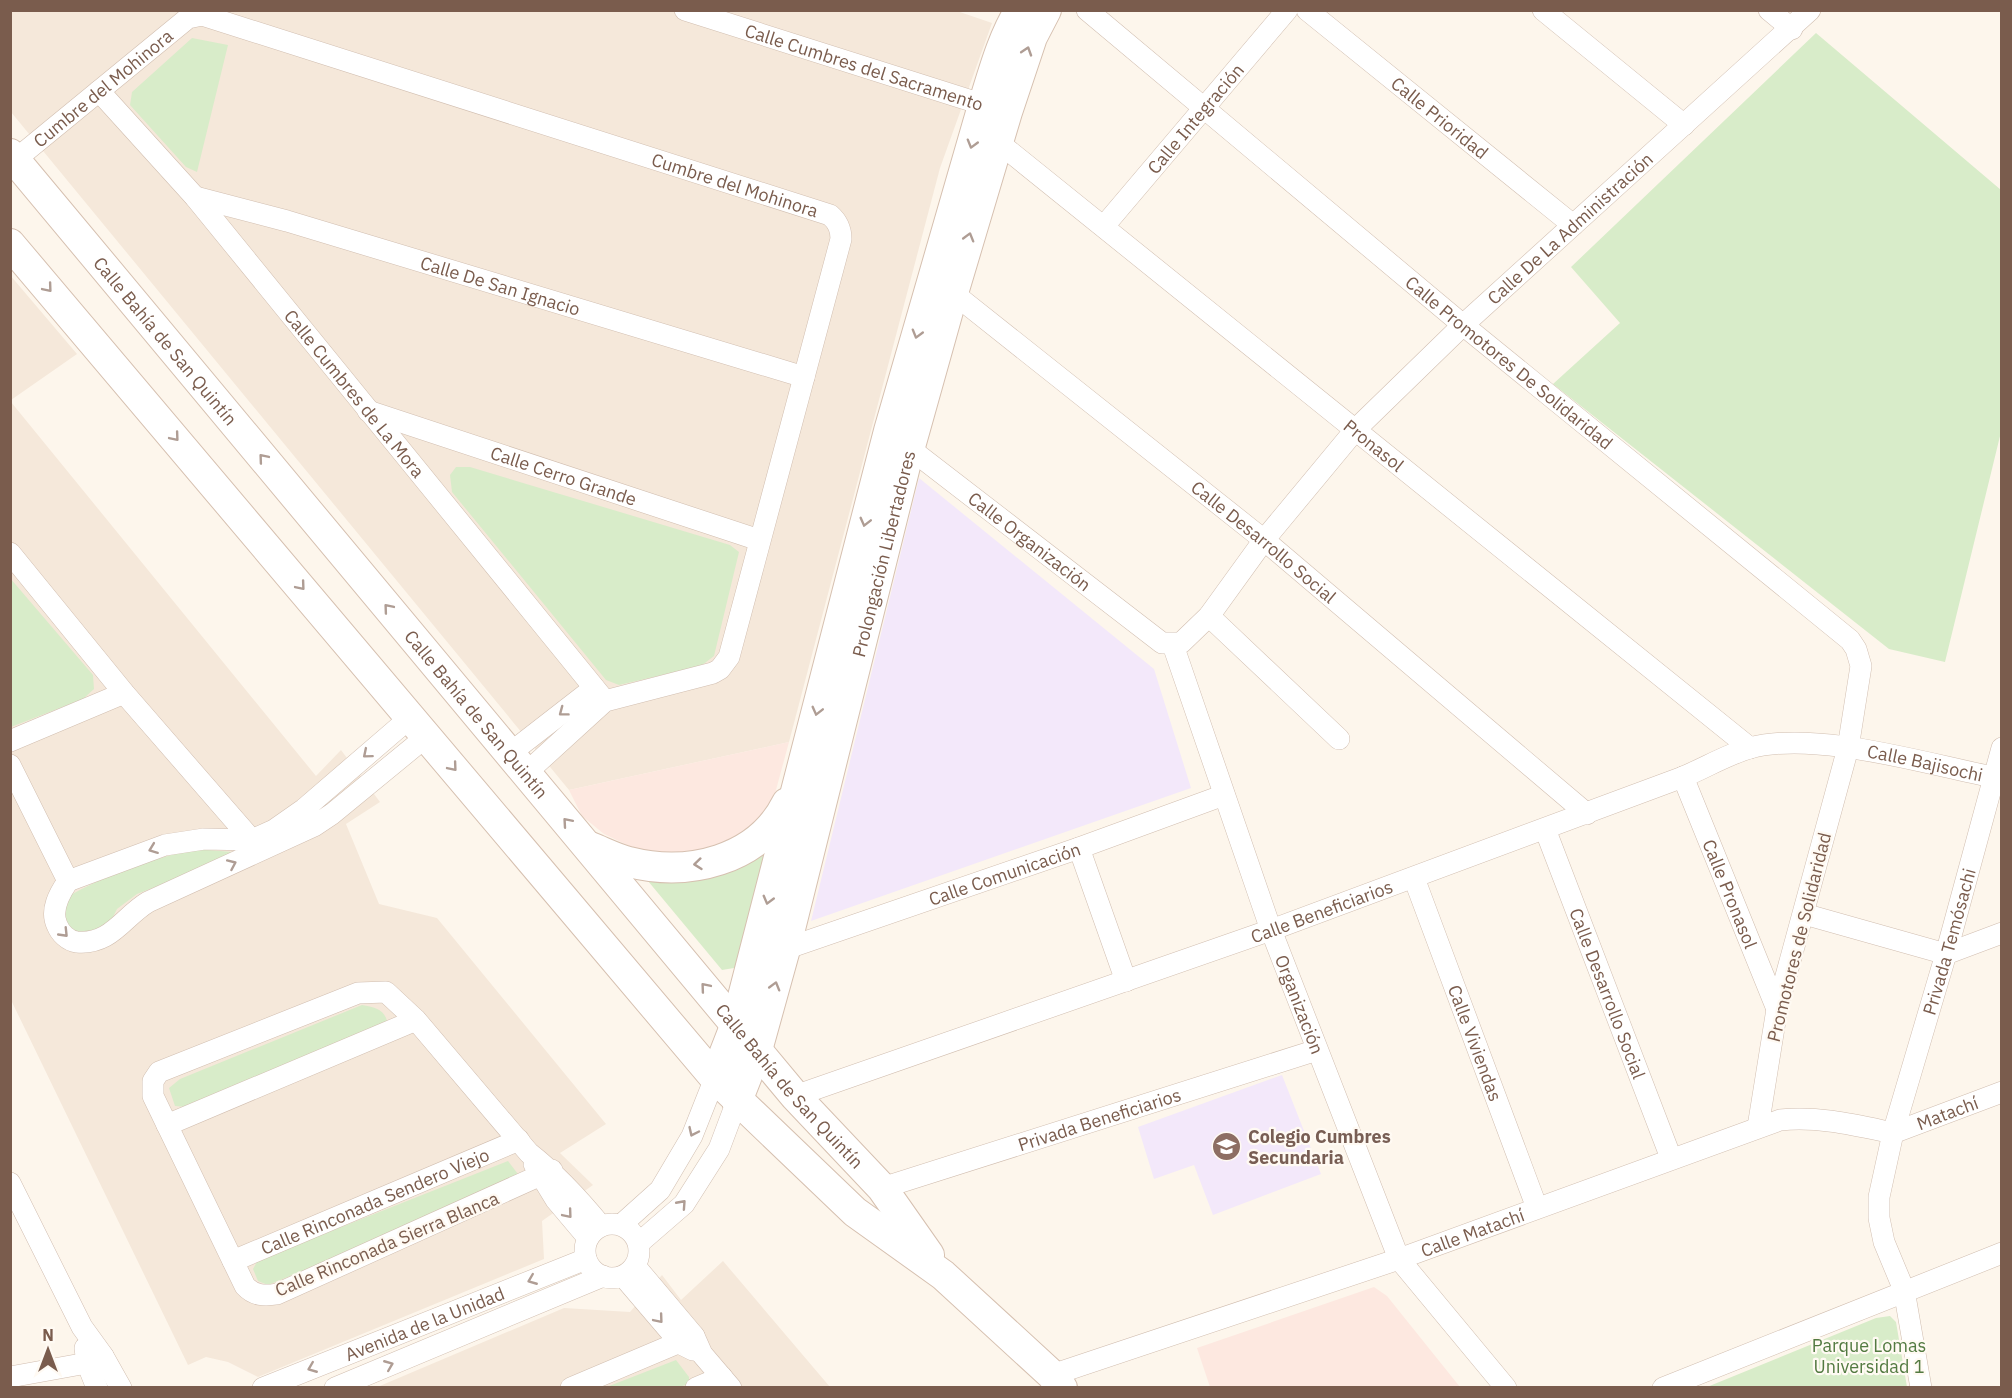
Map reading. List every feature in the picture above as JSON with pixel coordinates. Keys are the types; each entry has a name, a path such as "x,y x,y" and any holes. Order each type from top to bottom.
{"street":[{"name":"Calle Cumbres del Sacramento","path":"686,10 995,109"},
{"name":"Prolongación Libertadores","path":"943,285 998,142 995,109 997,62 1020,10"},
{"name":"Prolongación Libertadores","path":"716,1078 736,1024 813,780 899,440 995,109 1046,10"},
{"name":"Calle Promotores De Solidaridad","path":"1087,10 1463,325 1850,640 1856,649 1861,666 1848,748"},
{"name":"Calle Integración","path":"1104,226 1287,10"},
{"name":"Calle Prioridad","path":"1306,10 1573,225"},
{"path":"1543,10 1684,124"},
{"path":"1769,10 1792,29"},
{"name":"Calle De La Administración","path":"1173,645 1189,638 1209,615 1264,540 1356,429 1463,325 1792,29 1810,10"},
{"name":"Cumbre del Mohinora","path":"12,160 188,18 209,16 830,216 840,227 841,239 729,657 713,674 599,695 517,764"},
{"name":"Calle Cumbres de La Mora","path":"99,91 195,197 599,695"},
{"name":"Pronasol","path":"998,142 1750,748"},
{"name":"Calle Bahía de San Quintín","path":"12,160 795,1096 882,1188 943,1275"},
{"name":"Calle De San Ignacio","path":"195,197 287,221 804,377"},
{"name":"Calle Bahía de San Quintín","path":"10,244 737,1101 855,1212 943,1275 1057,1381"},
{"name":"Calle Desarrollo Social","path":"943,285 1264,540 1587,814"},
{"name":"Calle Cerro Grande","path":"368,411 759,540"},
{"name":"Calle Organización","path":"899,440 1162,643 1173,645"},
{"path":"10,553 124,693 256,846"},
{"path":"1209,615 1339,739"},
{"name":"Organización","path":"1173,645 1271,930 1399,1259 1506,1388"},
{"path":"10,741 124,693"},
{"path":"256,846 204,839 165,845 68,881 56,906 54,918 57,928 74,942 94,943 116,931 134,910 256,846 274,830 419,726"},
{"name":"Calle Beneficiarios","path":"795,1096 1271,930 1587,814 1750,748 1806,743 1848,748"},
{"name":"Calle Bajisochi","path":"1848,748 1997,776"},
{"name":"Promotores de Solidaridad","path":"1758,1127 1777,1009 1848,748"},
{"name":"Privada Temósachi","path":"1921,1388 1904,1290 1884,1242 1879,1218 1879,1197 1893,1133 1997,776 2001,748"},
{"path":"10,765 68,881"},
{"name":"Calle Pronasol","path":"1683,777 1777,1009"},
{"name":"Prolongación Libertadores","path":"737,1101 757,1050 785,949 813,780"},
{"path":"588,846 638,864 668,867 717,862 752,845 813,780"},
{"name":"Calle Comunicación","path":"785,949 1079,848 1224,795"},
{"name":"Calle Desarrollo Social","path":"1545,829 1671,1158"},
{"path":"1079,848 1126,981"},
{"name":"Calle Viviendas","path":"1413,878 1537,1208"},
{"path":"1804,914 1946,954 2001,933"},
{"name":"Calle Rinconada Sierra Blanca","path":"546,1174 277,1294 262,1295 249,1290 233,1261 153,1096 153,1081 159,1072 366,991 386,992 416,1020 524,1147 599,1237"},
{"path":"167,1125 416,1020"},
{"name":"Privada Beneficiarios","path":"882,1188 1317,1050"},
{"name":"Avenida de la Unidad","path":"263,1388 599,1237 660,1190 692,1136 716,1078"},
{"name":"Matachí","path":"1893,1133 2001,1092"},
{"path":"639,1243 684,1204 718,1149 737,1101"},
{"name":"Calle Matachí","path":"1057,1381 1780,1120 1803,1117 1830,1119 1893,1133"},
{"name":"Calle Rinconada Sendero Viejo","path":"233,1261 524,1147"},
{"path":"10,1183 82,1327 95,1359 97,1388"},
{"path":"620,1273 640,1251 639,1243 629,1229 599,1237 596,1273 620,1273 727,1382"},
{"path":"1663,1388 2001,1253"},
{"name":"Avenida de la Unidad","path":"335,1388 620,1273"},
{"path":"571,1388 692,1345"},
{"path":"10,1377 95,1359"},
{"path":"95,1359 121,1388"},
{"path":"696,1388 727,1382"}],"shaded area":[{"path":"954,10 992,23 940,168 789,742 569,790 11,112 10,11"},
{"path":"10,275 77,354 11,400 10,400"},
{"path":"11,402 316,776 341,750 380,802 346,824 379,904 437,918 606,1124 560,1153 593,1185 542,1221 544,1259 258,1377 228,1362 206,1357 188,1365 11,1000"},
{"path":"919,478 1154,669 1191,788 811,921"},
{"path":"789,742 773,801 747,837 707,850 667,857 642,852 604,834 582,816 569,790"},
{"name":"Colegio Cumbres Secundaria","path":"1282,1075 1321,1174 1213,1215 1194,1165 1154,1179 1138,1127"},
{"path":"723,1261 830,1387 375,1388 564,1308 630,1312 662,1275 681,1300"},
{"path":"1374,1287 1387,1296 1460,1387 1210,1387 1197,1348"}],"green space":[{"path":"1816,33 2001,190 2001,432 1945,662 1889,649 1553,384 1620,323 1571,267"},
{"path":"192,38 228,45 197,172 186,167 130,105 132,92"},
{"path":"456,467 470,467 730,545 739,552 714,656 701,666 619,685 606,680 452,492 450,475"},
{"path":"10,578 93,675 94,689 83,699 11,727"},
{"path":"773,841 743,959 734,968 722,970 643,875"},
{"path":"195,849 233,852 227,859 137,894 117,909 108,927 79,937 61,920 65,898 80,890 128,869"},
{"path":"362,1005 381,1011 387,1021 186,1107 175,1106 169,1088 180,1079"},
{"path":"508,1161 521,1178 519,1183 268,1285 258,1281 253,1269 258,1260"},
{"name":"Parque Lomas Universidad 1","path":"1890,1316 1896,1322 1907,1387 1707,1387 1876,1318"},
{"path":"676,1360 689,1377 689,1384 679,1387 604,1388"}],"place":[{"name":"Colegio Cumbres Secundaria","path":"1227,1146"}]}
